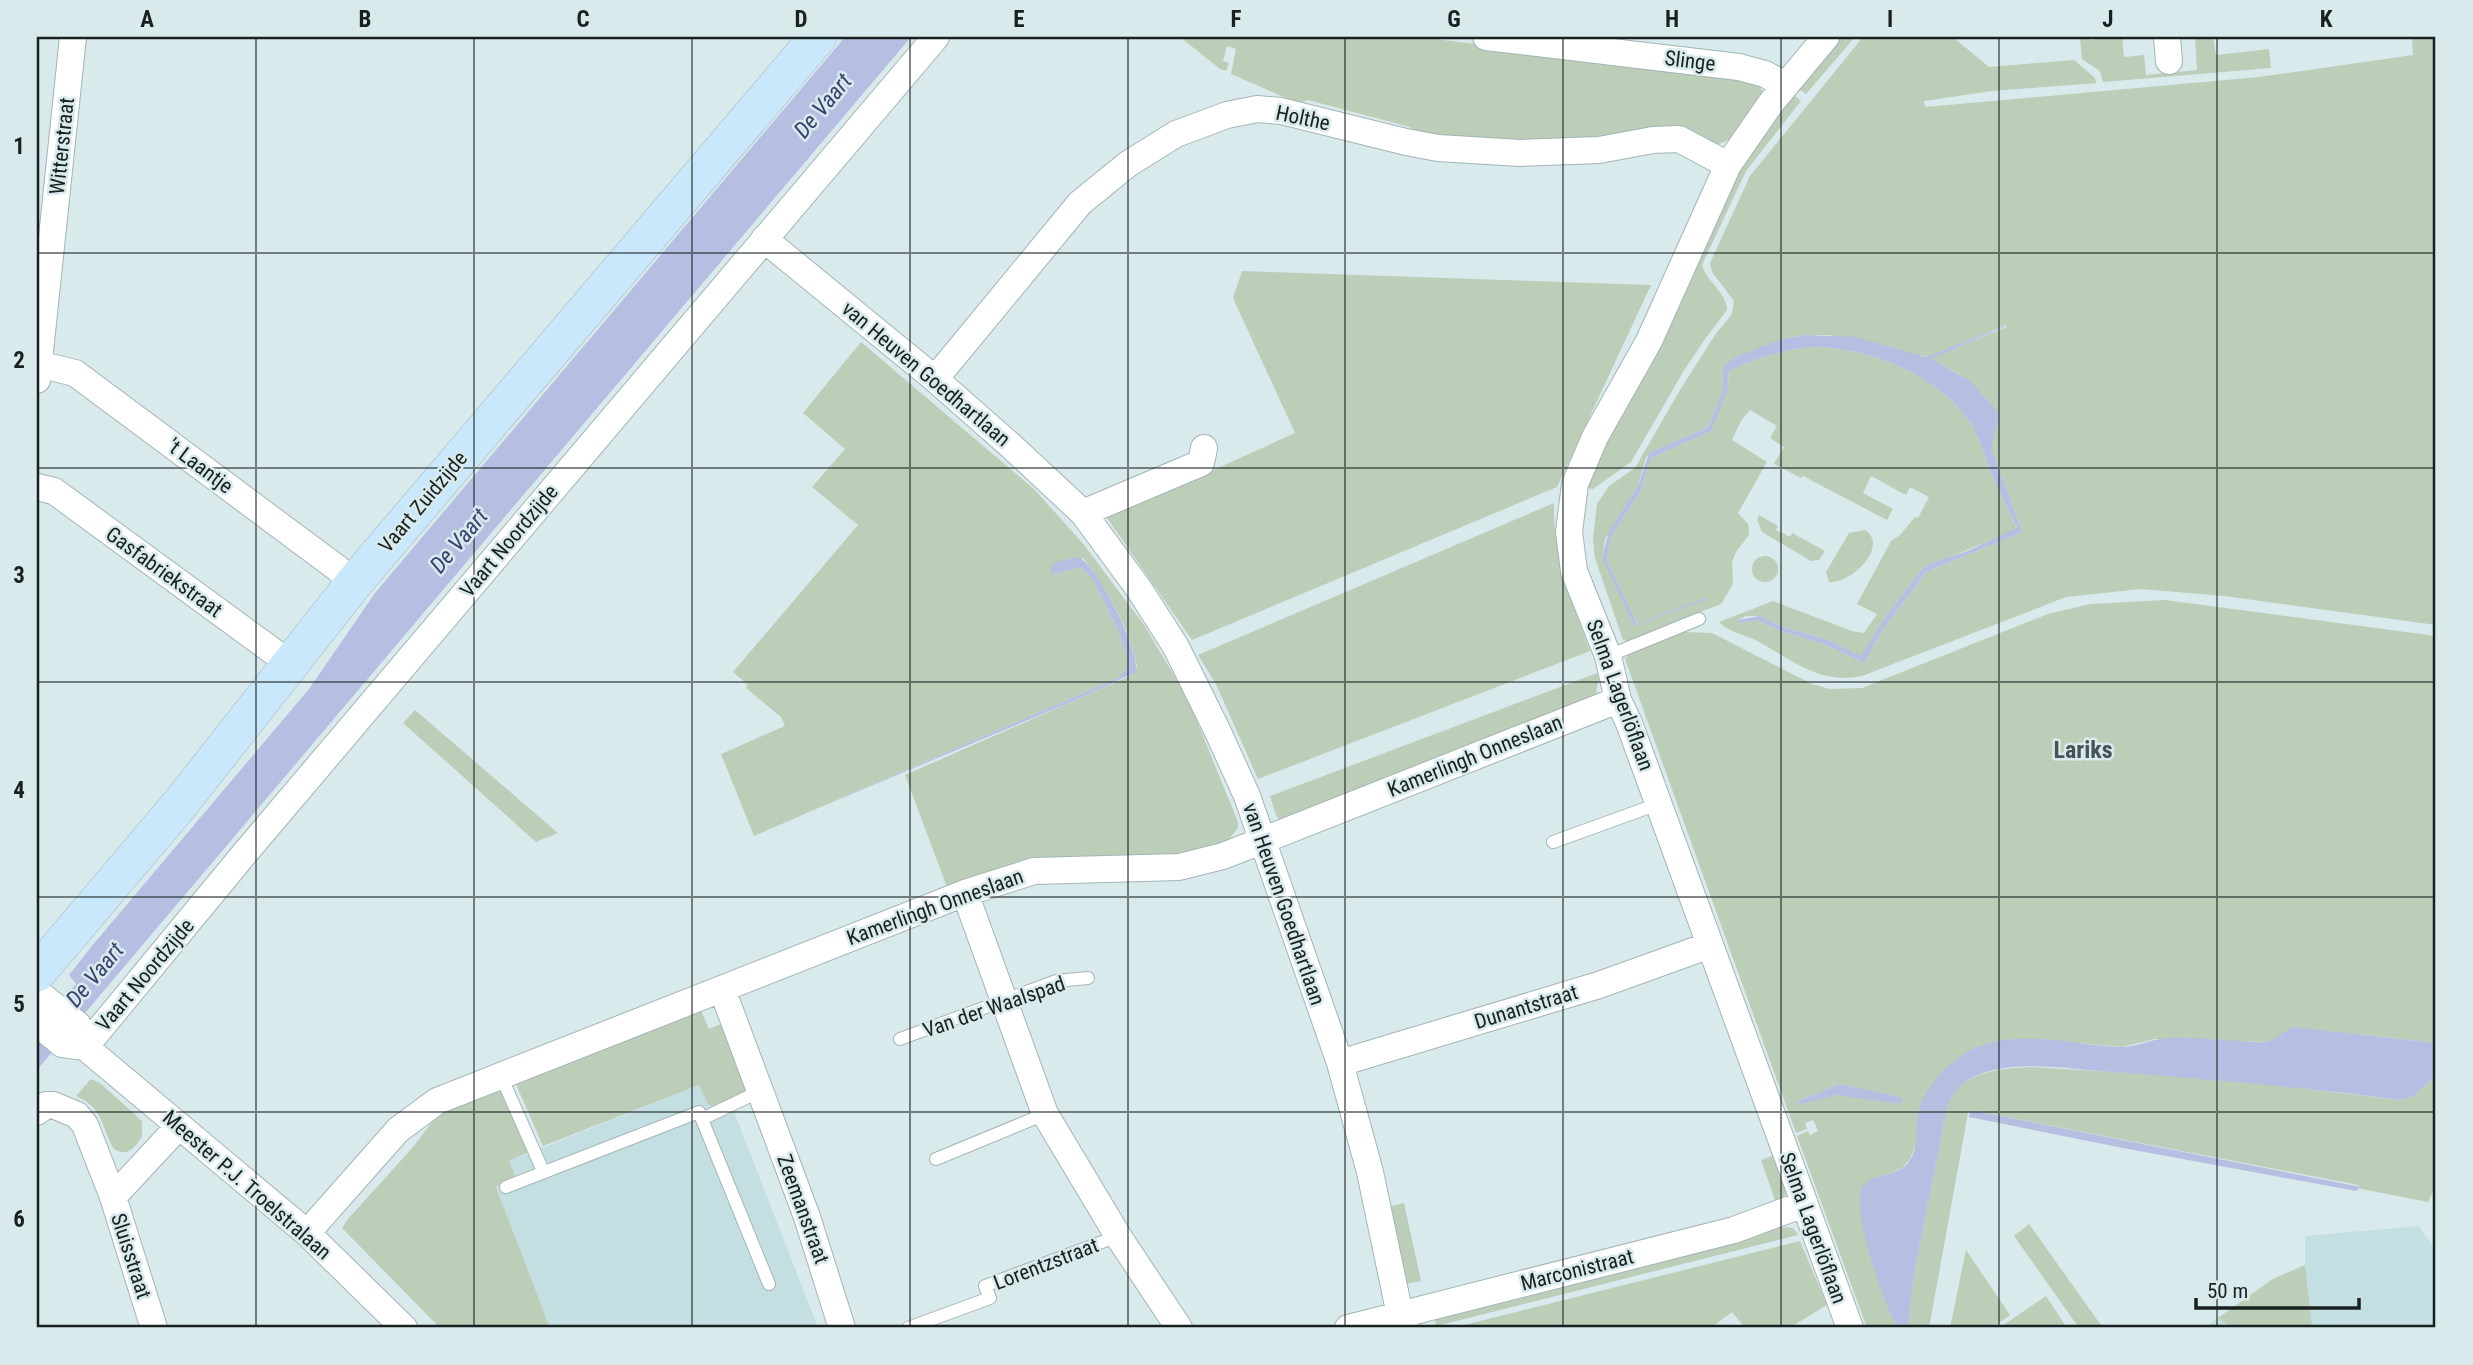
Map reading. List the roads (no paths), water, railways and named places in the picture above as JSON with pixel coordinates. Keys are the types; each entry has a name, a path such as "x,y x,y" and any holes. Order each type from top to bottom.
{"main road":[{"name":"Vaart Zuidzijde","path":"37,973 180,804 289,663 345,575 818,37"}],"street":[{"name":"Witterstraat","path":"38,372 73,37"},
{"name":"Vaart Noordzijde","path":"75,1039 245,853 936,37"},
{"name":"Slinge","path":"1486,37 1739,67 1765,74 1785,85"},
{"path":"1785,85 1826,37"},
{"name":"Selma Lagerlöflaan","path":"1785,85 1728,165 1649,341 1585,457 1573,493 1569,532 1574,571 1608,656 1618,700 1850,1328"},
{"name":"Holthe","path":"935,379 1080,203 1128,164 1176,134 1227,115 1257,109 1281,111 1438,148 1520,153 1598,150 1653,140 1679,139 1728,165"},
{"name":"van Heuven Goedhartlaan","path":"764,239 935,379 1010,444 1083,513 1139,589 1177,647 1247,796 1340,1063 1370,1172 1403,1322"},
{"name":"'t Laantje","path":"38,372 75,373 345,575"},
{"path":"1083,513 1201,463 1204,449"},
{"name":"Gasfabriekstraat","path":"37,487 54,491 289,663"},
{"name":"Kamerlingh Onneslaan","path":"307,1233 398,1130 438,1101 965,893 1034,871 1179,867 1223,856 1618,700"},
{"name":"Lorentzstraat","path":"965,893 1045,1114 1118,1236 1179,1328"},
{"name":"Dunantstraat","path":"1340,1063 1599,985 1710,945"},
{"name":"Zeemanstraat","path":"722,989 823,1262 842,1328"},
{"name":"Meester P.J. Troelstralaan","path":"42,1012 307,1233 404,1328"},
{"path":"37,1112 46,1105 53,1105 82,1119 113,1197"},
{"name":"Sluisstraat","path":"154,1328 113,1197 179,1126"},
{"name":"Marconistraat","path":"1348,1328 1403,1322 1734,1230 1804,1204"}],"lane":[{"path":"1608,656 1699,620"},
{"path":"1553,842 1658,804"},
{"name":"Van der Waalspad","path":"900,1039 1056,981 1088,978"},
{"path":"501,1076 543,1171"},
{"path":"702,1119 760,1091"},
{"path":"506,1187 699,1112 769,1284"},
{"path":"936,1159 1045,1114"},
{"name":"Lorentzstraat","path":"908,1328 990,1298 985,1286 1118,1236"}],"water":[{"name":"De Vaart","path":"845,37 911,37 96,1000 37,1070 37,1031 76,984 69,975 309,689 375,593"},
{"path":"2005,326 1931,359 1969,380 1999,413 1992,450 2022,532 1926,572 1882,631 1864,663 1824,644 1781,631 1757,620 1739,623 1738,620 1760,616 1780,626 1826,639 1861,656 1885,617 1922,569 2017,528 1974,430 1953,402 1919,376 1899,366 1857,352 1816,347 1795,349 1729,371 1727,392 1711,431 1651,458 1641,490 1611,537 1607,560 1637,624 1707,599 1634,626 1603,559 1609,531 1638,486 1649,453 1708,427 1722,393 1723,369 1726,363 1783,339 1805,335 1855,337 1926,357"},
{"path":"1078,557 1096,575 1116,610 1131,646 1136,672 821,807 1120,677 1128,666 1128,659 1117,628 1093,580 1081,567 1053,574 1050,569 1055,562"},
{"path":"2294,1027 2436,1043 2436,1076 2412,1097 2398,1100 2046,1066 1998,1069 1976,1075 1965,1082 1952,1096 1947,1109 1914,1274 1908,1328 1898,1328 1870,1257 1864,1234 1860,1197 1867,1182 1906,1165 1915,1147 1918,1114 1926,1092 1953,1062 1971,1050 2011,1039 2054,1040 2118,1047 2170,1038 2266,1042"},
{"path":"1840,1084 1900,1097 1903,1100 1900,1104 1836,1095 1797,1105 1798,1101"},
{"path":"1970,1110 2361,1187 2356,1191 2123,1148 1969,1117"}],"district":[{"name":"Lariks","path":"2083,750"}]}
